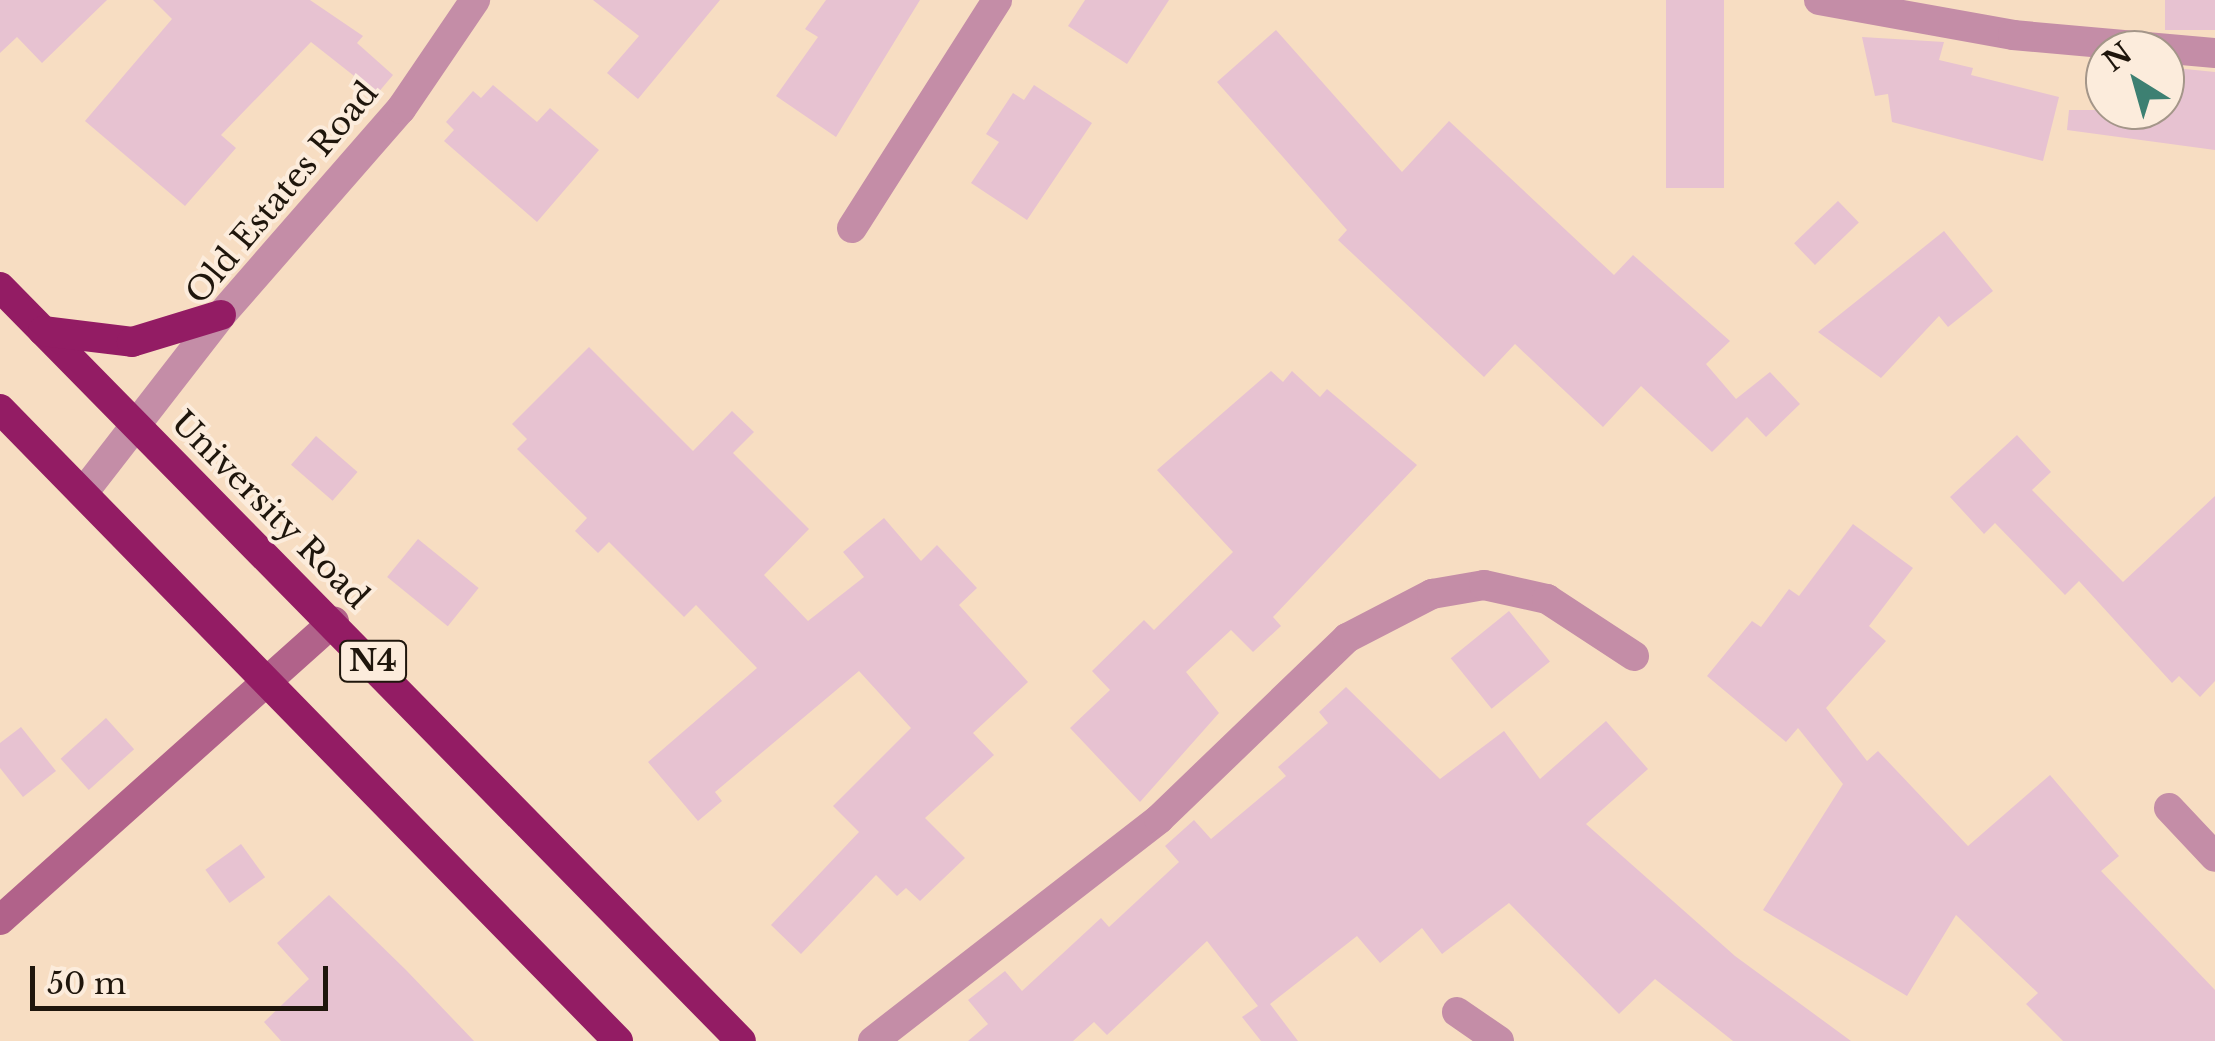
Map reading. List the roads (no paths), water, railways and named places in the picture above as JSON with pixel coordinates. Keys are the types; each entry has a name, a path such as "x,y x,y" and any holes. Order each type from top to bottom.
{"highway":[{"name":"University Road","path":"0,287 334,621 742,1041"},
{"path":"43,330 132,342 221,315"},
{"path":"0,409 618,1041"}],"street":[{"name":"Old Estates Road","path":"83,493 138,429 221,315 401,109 475,0"},
{"path":"852,228 997,0"},
{"path":"1819,0 2013,35 2215,54"},
{"path":"873,1041 1160,819 1347,638 1432,594 1484,585 1547,599 1634,656"},
{"path":"0,920 334,621"},
{"path":"2168,808 2215,857"},
{"path":"1457,1012 1500,1041"}]}
